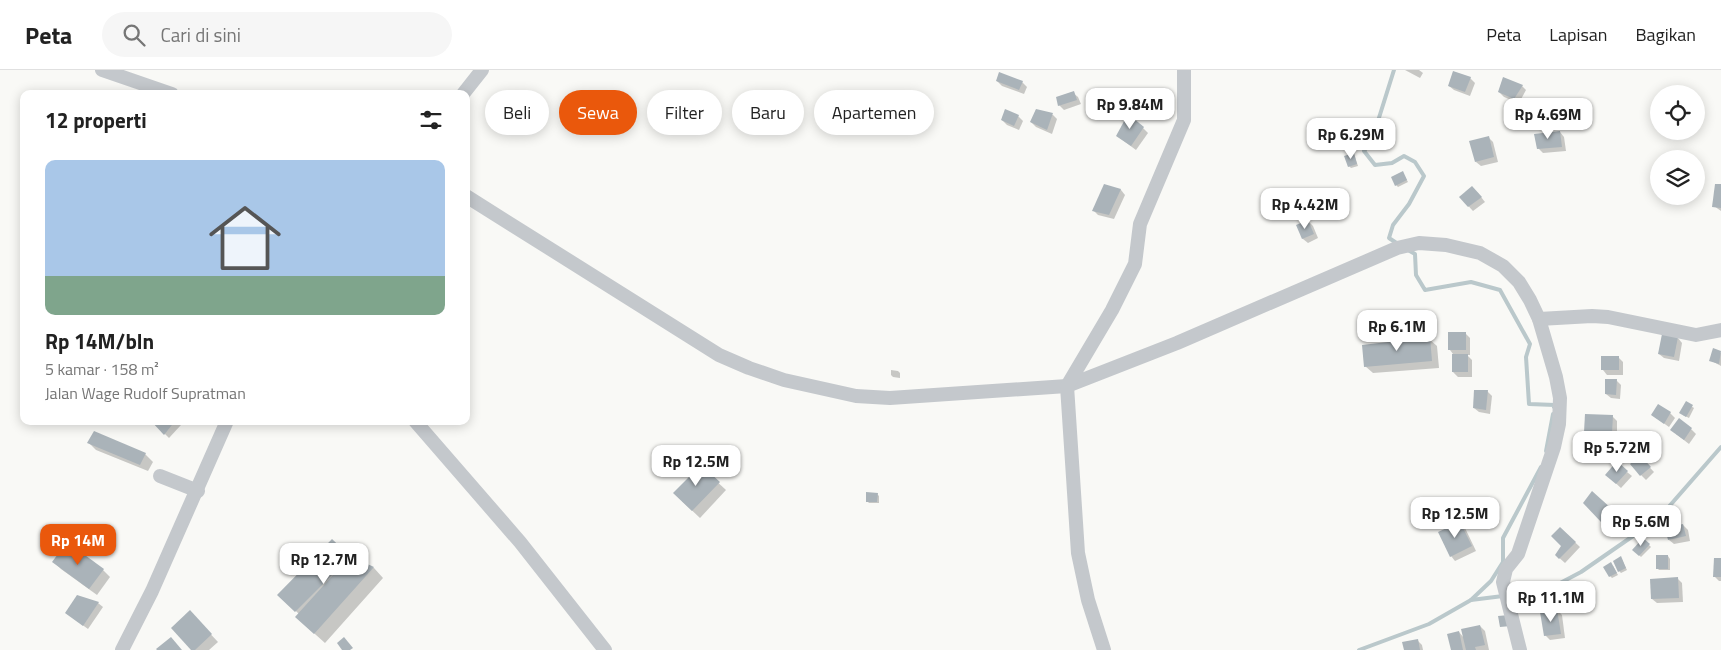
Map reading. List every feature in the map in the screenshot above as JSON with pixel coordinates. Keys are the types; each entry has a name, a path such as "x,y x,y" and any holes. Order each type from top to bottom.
{"street":[{"path":"102,70 160,90"},
{"path":"466,90 482,70"},
{"path":"1104,650 1090,607 1078,553 1067,386 1112,310 1135,264 1140,224 1184,120 1184,70"},
{"path":"470,199 719,355 748,368 784,380 856,396 890,398 1067,386 1177,343 1397,248 1419,242 1446,245 1480,253 1503,266 1519,282 1530,300 1539,319 1560,398 1559,424 1554,447 1518,554 1506,569 1503,582 1520,650"},
{"path":"1539,319 1608,317 1696,335 1721,330"},
{"path":"122,650 152,591 198,491 225,425"},
{"path":"419,425 520,542 605,650"},
{"path":"160,476 198,491"}],"building":[{"path":"1453,71 1471,77 1465,92 1448,86"},
{"path":"999,72 1023,81 1019,90 996,81"},
{"path":"1503,77 1523,85 1514,99 1498,92"},
{"path":"1136,89 1160,102 1155,115 1129,103"},
{"path":"1074,91 1077,100 1058,106 1056,97"},
{"path":"1005,109 1019,115 1014,126 1001,120"},
{"path":"1036,109 1053,113 1047,130 1030,122"},
{"path":"1128,114 1144,127 1131,146 1116,136"},
{"path":"1560,131 1562,147 1537,149 1534,134"},
{"path":"1489,136 1494,157 1475,162 1469,141"},
{"path":"1354,153 1357,164 1348,167 1344,156"},
{"path":"1403,171 1407,180 1395,186 1391,177"},
{"path":"1104,184 1121,189 1109,215 1092,211"},
{"path":"1715,184 1721,184 1721,208 1712,207"},
{"path":"1472,186 1482,197 1468,207 1459,197"},
{"path":"1308,220 1314,234 1302,239 1296,225"},
{"path":"1448,332 1466,332 1466,350 1448,350"},
{"path":"1662,334 1678,337 1674,357 1658,354"},
{"path":"1430,337 1432,361 1364,367 1362,345"},
{"path":"1713,348 1721,351 1719,364 1709,361"},
{"path":"1452,354 1468,354 1468,372 1452,372"},
{"path":"1601,356 1619,356 1619,370 1601,370"},
{"path":"1605,379 1617,379 1616,395 1605,394"},
{"path":"1474,390 1488,390 1486,410 1473,408"},
{"path":"1686,401 1693,405 1686,417 1679,413"},
{"path":"1658,404 1671,412 1664,424 1651,415"},
{"path":"1585,414 1613,415 1612,433 1584,432"},
{"path":"1679,418 1692,428 1684,440 1670,430"},
{"path":"155,425 172,425 164,435"},
{"path":"94,431 146,453 140,465 87,443"},
{"path":"1640,455 1651,467 1640,476 1630,464"},
{"path":"1617,461 1628,471 1616,484 1605,475"},
{"path":"687,464 695,470 700,464 720,482 692,511 673,493 692,474 684,467"},
{"path":"1592,491 1612,509 1601,522 1583,503"},
{"path":"866,492 878,493 877,502 866,502"},
{"path":"1460,522 1472,546 1450,557 1438,532"},
{"path":"1683,524 1686,536 1668,540 1665,528"},
{"path":"1560,527 1576,542 1559,559 1555,555 1561,546 1551,536"},
{"path":"1643,538 1650,544 1639,556 1632,550"},
{"path":"332,539 350,556 374,567 314,634 295,617 343,564 295,612 277,595"},
{"path":"67,542 104,569 89,589 52,562"},
{"path":"1656,555 1668,555 1668,569 1656,569"},
{"path":"1621,556 1626,568 1618,572 1613,561"},
{"path":"1714,558 1721,558 1721,577 1713,577"},
{"path":"1611,562 1617,573 1609,577 1603,567"},
{"path":"1678,577 1679,598 1651,599 1650,579"},
{"path":"77,595 99,602 83,626 65,613"},
{"path":"1557,609 1561,634 1544,636 1540,612"},
{"path":"190,610 212,634 195,650 191,650 171,628"},
{"path":"1509,615 1511,626 1500,627 1498,616"},
{"path":"1480,625 1485,645 1475,647 1476,650 1466,650 1461,629"},
{"path":"1459,631 1463,650 1451,650 1447,634"},
{"path":"171,637 182,650 156,649"},
{"path":"344,637 353,648 350,650 342,650 337,643"},
{"path":"1418,639 1420,650 1404,650 1402,642"}],"waterway":[{"path":"1394,70 1372,140 1364,151 1375,165 1392,163 1404,156 1415,162 1424,176 1409,204 1393,225 1389,238 1398,244"},
{"path":"1408,250 1415,254 1416,275 1425,290 1471,282 1500,290 1530,344 1526,357 1529,404 1555,405 1554,407"},
{"path":"1546,451 1553,414"},
{"path":"1510,596 1545,591 1581,572 1659,518 1721,447"},
{"path":"1471,600 1491,581 1503,562 1503,538 1541,467"},
{"path":"1359,650 1429,624 1471,600 1503,596"}]}
